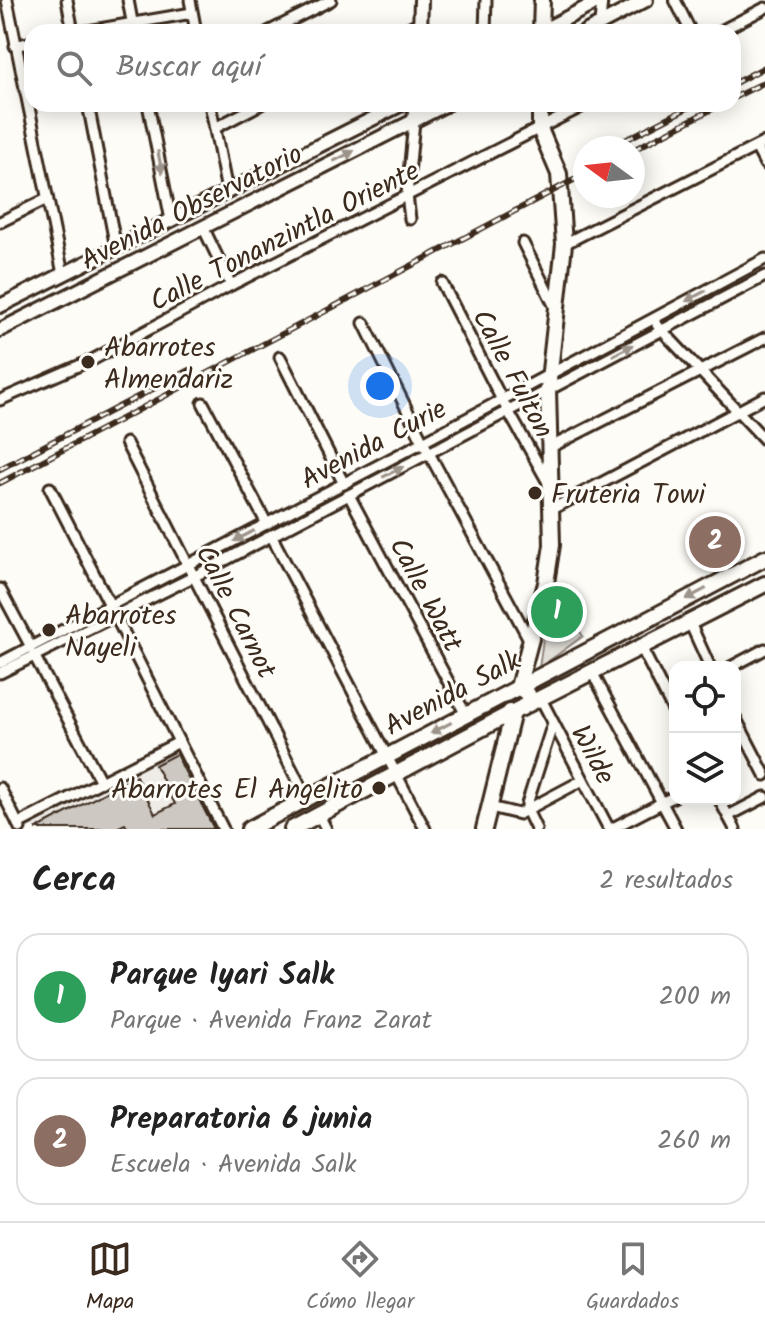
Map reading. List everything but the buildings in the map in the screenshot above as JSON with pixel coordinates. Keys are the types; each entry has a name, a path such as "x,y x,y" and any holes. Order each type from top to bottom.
{"main road":[{"path":"540,24 542,0"},
{"path":"518,710 505,710 501,705 512,690 530,641 546,583 552,545 548,389 564,244 559,174 540,129 540,112"},
{"name":"Avenida Salk","path":"249,829 765,558"},
{"name":"Avenida Salk","path":"292,829 765,584"},
{"path":"484,829 518,710 528,701 528,694 512,690"}],"street":[{"path":"7,0 24,89"},
{"path":"67,0 72,24"},
{"path":"128,0 132,24"},
{"path":"190,0 194,24"},
{"path":"284,24 331,0"},
{"path":"420,24 421,0"},
{"path":"485,24 486,0"},
{"path":"555,24 601,0"},
{"path":"601,0 600,24 646,0"},
{"path":"675,0 687,24"},
{"path":"734,24 765,8"},
{"path":"149,24 192,13"},
{"path":"0,37 24,42"},
{"path":"29,112 63,274"},
{"path":"90,112 116,248"},
{"path":"150,112 171,220"},
{"path":"212,112 227,191"},
{"path":"215,128 246,112"},
{"name":"Avenida Observatorio","path":"0,306 386,112"},
{"path":"410,219 407,195 415,112"},
{"name":"Avenida Observatorio","path":"0,330 431,112"},
{"name":"Calle Tonanzintla Oriente","path":"0,400 94,359 231,285 572,112"},
{"path":"564,244 761,144 765,164"},
{"path":"0,222 47,199"},
{"path":"203,227 231,285"},
{"path":"145,233 154,251"},
{"path":"523,243 558,314"},
{"name":"Avenida Curie","path":"0,673 110,605 765,259"},
{"name":"Avenida Curie","path":"0,663 116,617 765,276"},
{"name":"Calle Fulton","path":"442,283 507,411 549,484"},
{"path":"42,285 52,303"},
{"path":"653,319 765,440"},
{"path":"364,323 423,442 530,641"},
{"path":"549,448 765,338"},
{"path":"280,357 344,484"},
{"path":"552,509 765,397"},
{"path":"203,403 267,524"},
{"name":"Calle Carnot","path":"126,443 307,799"},
{"path":"50,488 110,605"},
{"name":"Calle Watt","path":"349,495 466,715"},
{"path":"271,535 425,829"},
{"path":"0,589 101,782"},
{"path":"116,617 223,829"},
{"path":"690,623 707,661"},
{"path":"641,647 669,702"},
{"path":"741,663 763,654"},
{"path":"592,672 676,829"},
{"name":"Wilde","path":"541,699 583,780 613,828"},
{"path":"536,829 527,810 553,723"},
{"path":"739,733 765,775"},
{"path":"0,788 19,826 179,742"},
{"path":"490,807 516,814 583,780"},
{"path":"728,816 765,797"},
{"path":"613,828 669,799"},
{"path":"722,805 735,829"},
{"path":"319,815 326,829"}],"shaded area":[{"path":"550,588 583,636 539,668"},
{"path":"175,749 219,829 26,827"}],"railway":[{"path":"741,80 765,67"},
{"path":"741,94 765,82"},
{"path":"633,136 680,112"},
{"path":"645,144 707,112"},
{"path":"0,483 573,180"},
{"path":"0,469 189,370"}],"place":[{"name":"Abarrotes Almendariz","path":"88,362"},
{"name":"Fruteria Towi","path":"535,493"},
{"name":"Preparatoria 6 junia","path":"715,542"},
{"name":"Parque Iyari Salk","path":"557,612"},
{"name":"Abarrotes Nayeli","path":"49,630"},
{"name":"Abarrotes El Angelito","path":"379,788"}]}
